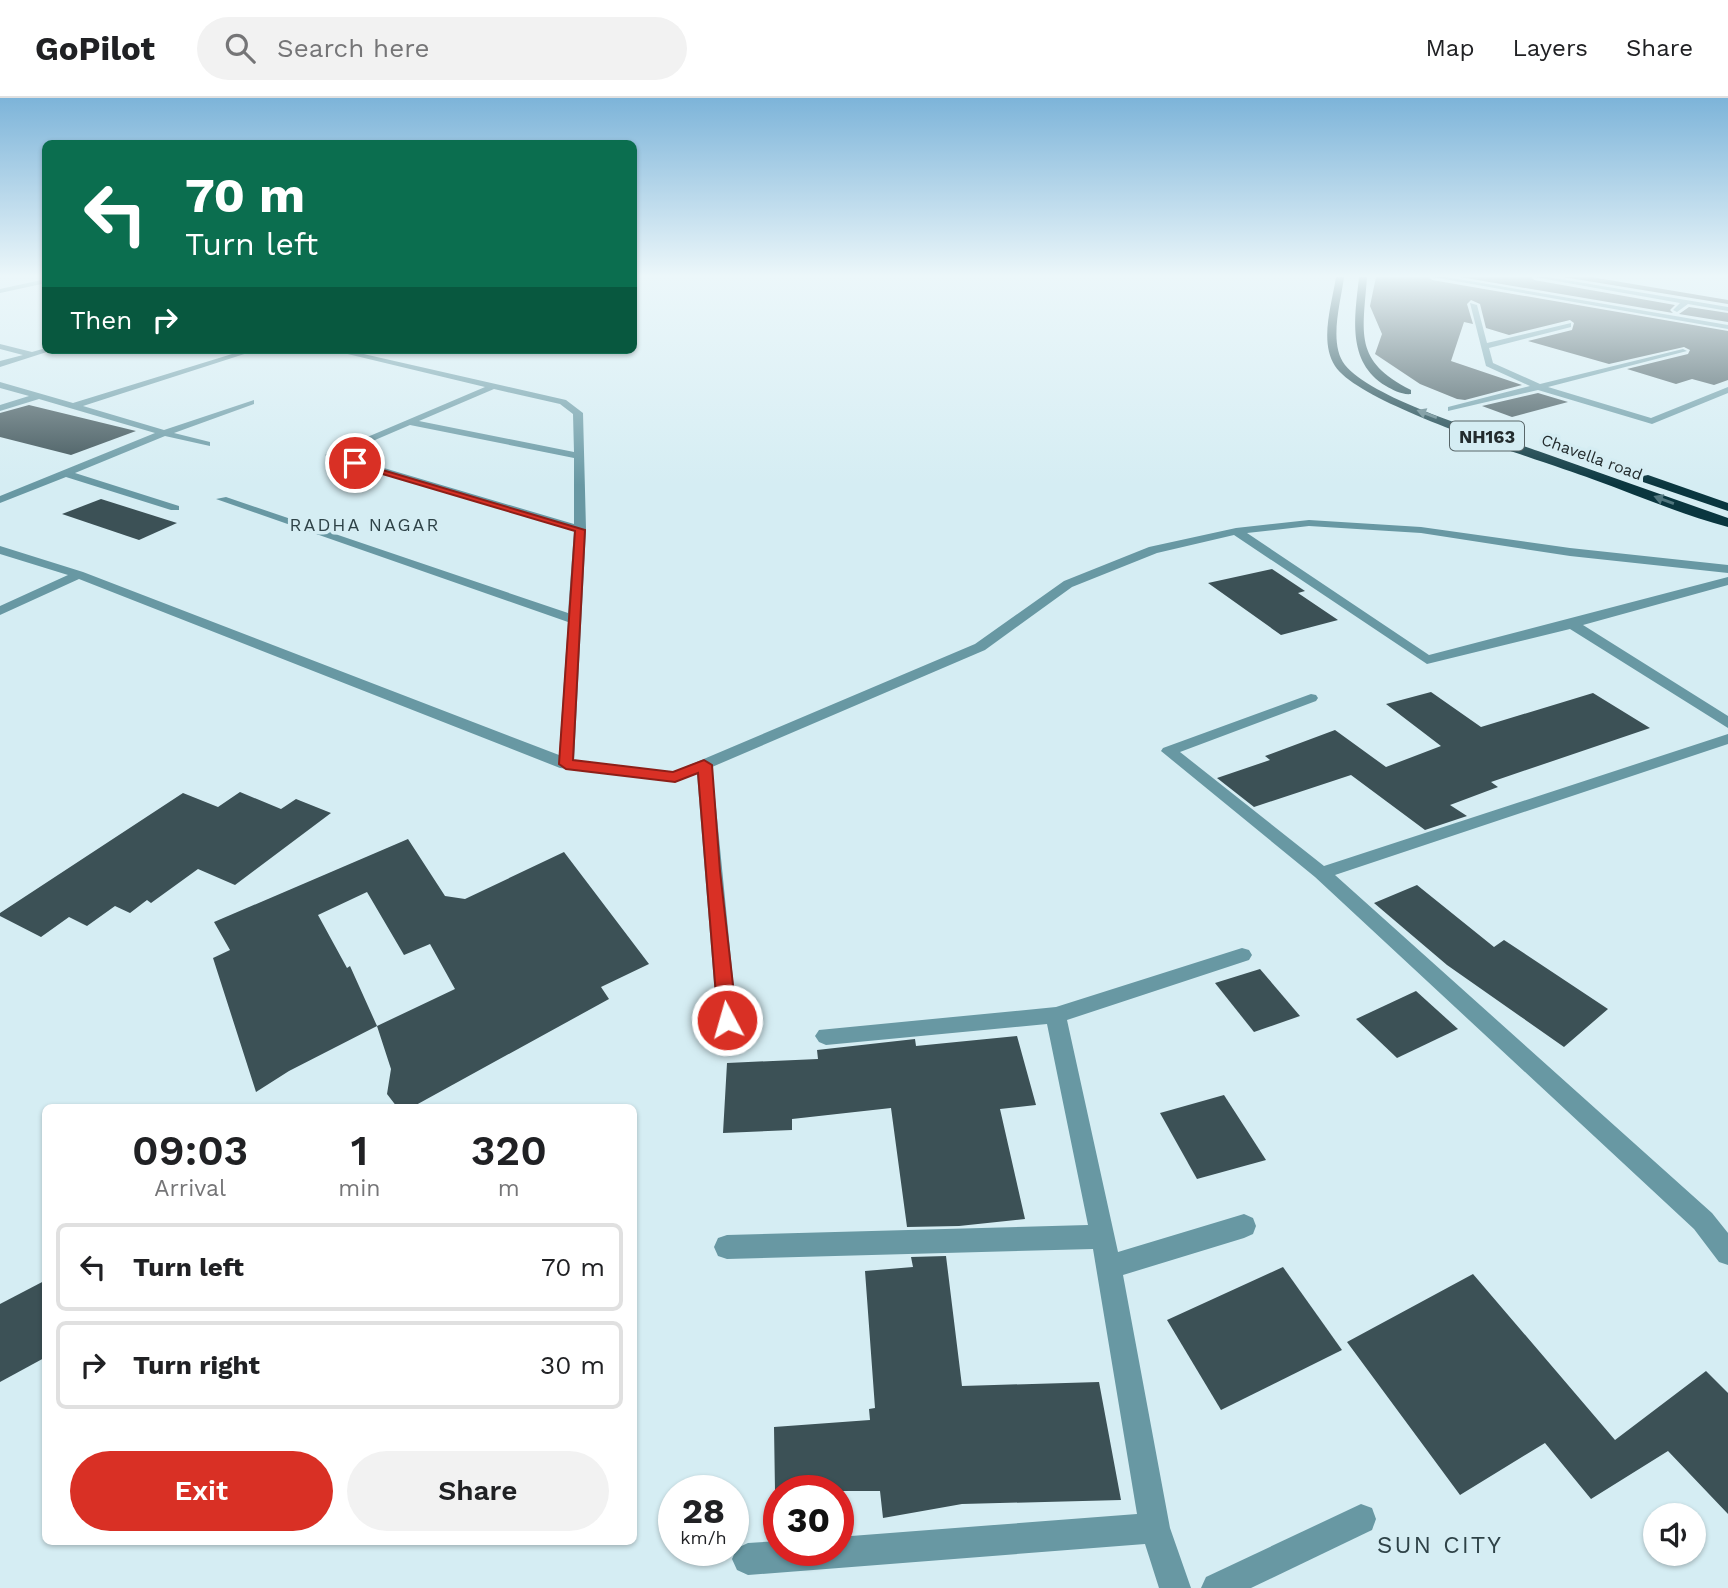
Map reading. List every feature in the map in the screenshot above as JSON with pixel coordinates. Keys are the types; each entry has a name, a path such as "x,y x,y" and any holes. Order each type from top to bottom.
{"highway":[{"name":"Chavella road","path":"1334,347 1339,364 1350,377 1422,413 1728,523"},
{"path":"1361,347 1363,357 1372,371 1414,395"},
{"name":"NH163","path":"1438,404 1476,418"},
{"name":"Chavella road","path":"1640,476 1728,507"}],"street":[{"path":"2,347 32,355"},
{"path":"1485,347 1489,364 1541,388 1652,421 1728,390"},
{"path":"1451,409 1683,351"},
{"path":"0,364 42,352"},
{"path":"74,407 240,354"},
{"path":"353,354 564,402 578,413 580,530 566,764"},
{"path":"0,385 206,444"},
{"path":"494,386 330,455 580,530"},
{"path":"0,408 37,397"},
{"path":"0,500 164,433 251,402"},
{"path":"409,422 579,456"},
{"path":"66,474 175,508"},
{"path":"222,499 576,620"},
{"path":"0,550 79,575 566,764 675,777 980,647 1068,584 1153,550 1236,531 1309,523 1420,530 1570,552 1728,569"},
{"path":"1236,531 1427,660 1728,581"},
{"path":"0,611 79,575"},
{"path":"1572,624 1728,723"},
{"path":"1311,698 1169,751 1321,873 1703,1221 1728,1253"},
{"path":"1321,873 1728,738"},
{"path":"704,765 727,1020"},
{"path":"826,1036 1056,1015 1241,955"},
{"path":"1056,1015 1109,1267 1154,1528 1175,1588"},
{"path":"1109,1267 1244,1226"},
{"path":"727,1247 1103,1237"},
{"path":"1217,1588 1361,1520"},
{"path":"749,1559 1154,1528"}],"building":[{"path":"1378,347 1456,347 1451,361 1522,385 1465,400 1457,399 1420,384 1375,354"},
{"path":"1547,347 1728,347 1728,380 1714,385 1692,379 1676,384 1627,369 1688,354 1690,350 1684,347 1609,364"},
{"path":"1538,393 1568,402 1512,417 1482,406"},
{"path":"29,405 136,431 71,455 0,437 0,413"},
{"path":"101,499 177,523 139,540 62,514"},
{"path":"1272,569 1305,591 1298,593 1338,620 1281,635 1208,583"},
{"path":"1431,692 1481,727 1593,693 1650,728 1491,782 1498,787 1450,805 1467,816 1425,830 1351,775 1254,807 1217,778 1270,760 1265,756 1335,730 1386,767 1441,746 1386,704"},
{"path":"240,792 281,809 296,799 331,813 235,885 198,869 151,903 147,900 130,913 115,906 87,926 69,917 41,937 0,916 0,913 183,793 218,807"},
{"path":"408,839 445,896 465,899 564,852 649,964 601,987 609,999 418,1104 395,1104 387,1094 391,1069 377,1026 289,1071 256,1092 213,958 230,950 214,922","holes":["367,892 404,955 430,944 455,989 377,1026 350,966 347,968 318,915"]},
{"path":"1417,885 1494,947 1504,940 1608,1009 1564,1047 1447,965 1374,903"},
{"path":"1260,969 1300,1016 1254,1032 1215,983"},
{"path":"1416,991 1458,1029 1397,1058 1356,1019"},
{"path":"1017,1036 1036,1105 1000,1109 1025,1219 959,1226 907,1227 891,1108 792,1119 792,1130 723,1133 727,1063 818,1059 817,1050 915,1039 916,1046"},
{"path":"1224,1095 1266,1160 1197,1179 1160,1113"},
{"path":"946,1256 962,1386 1099,1382 1121,1500 962,1504 883,1518 880,1491 854,1491 854,1475 775,1475 774,1427 870,1420 869,1409 875,1408 865,1271 913,1267 911,1257"},
{"path":"1283,1267 1342,1350 1221,1410 1167,1320"},
{"path":"1473,1274 1615,1440 1706,1371 1728,1393 1728,1514 1668,1451 1591,1499 1545,1443 1460,1495 1347,1342"},
{"path":"42,1282 42,1359 0,1382 0,1304"}],"district":[{"name":"RADHA NAGAR","path":"365,524"},
{"name":"SUN CITY","path":"1440,1545"}],"route":[{"path":"355,463 580,530 566,764 675,777 704,765 727,1020"}]}
